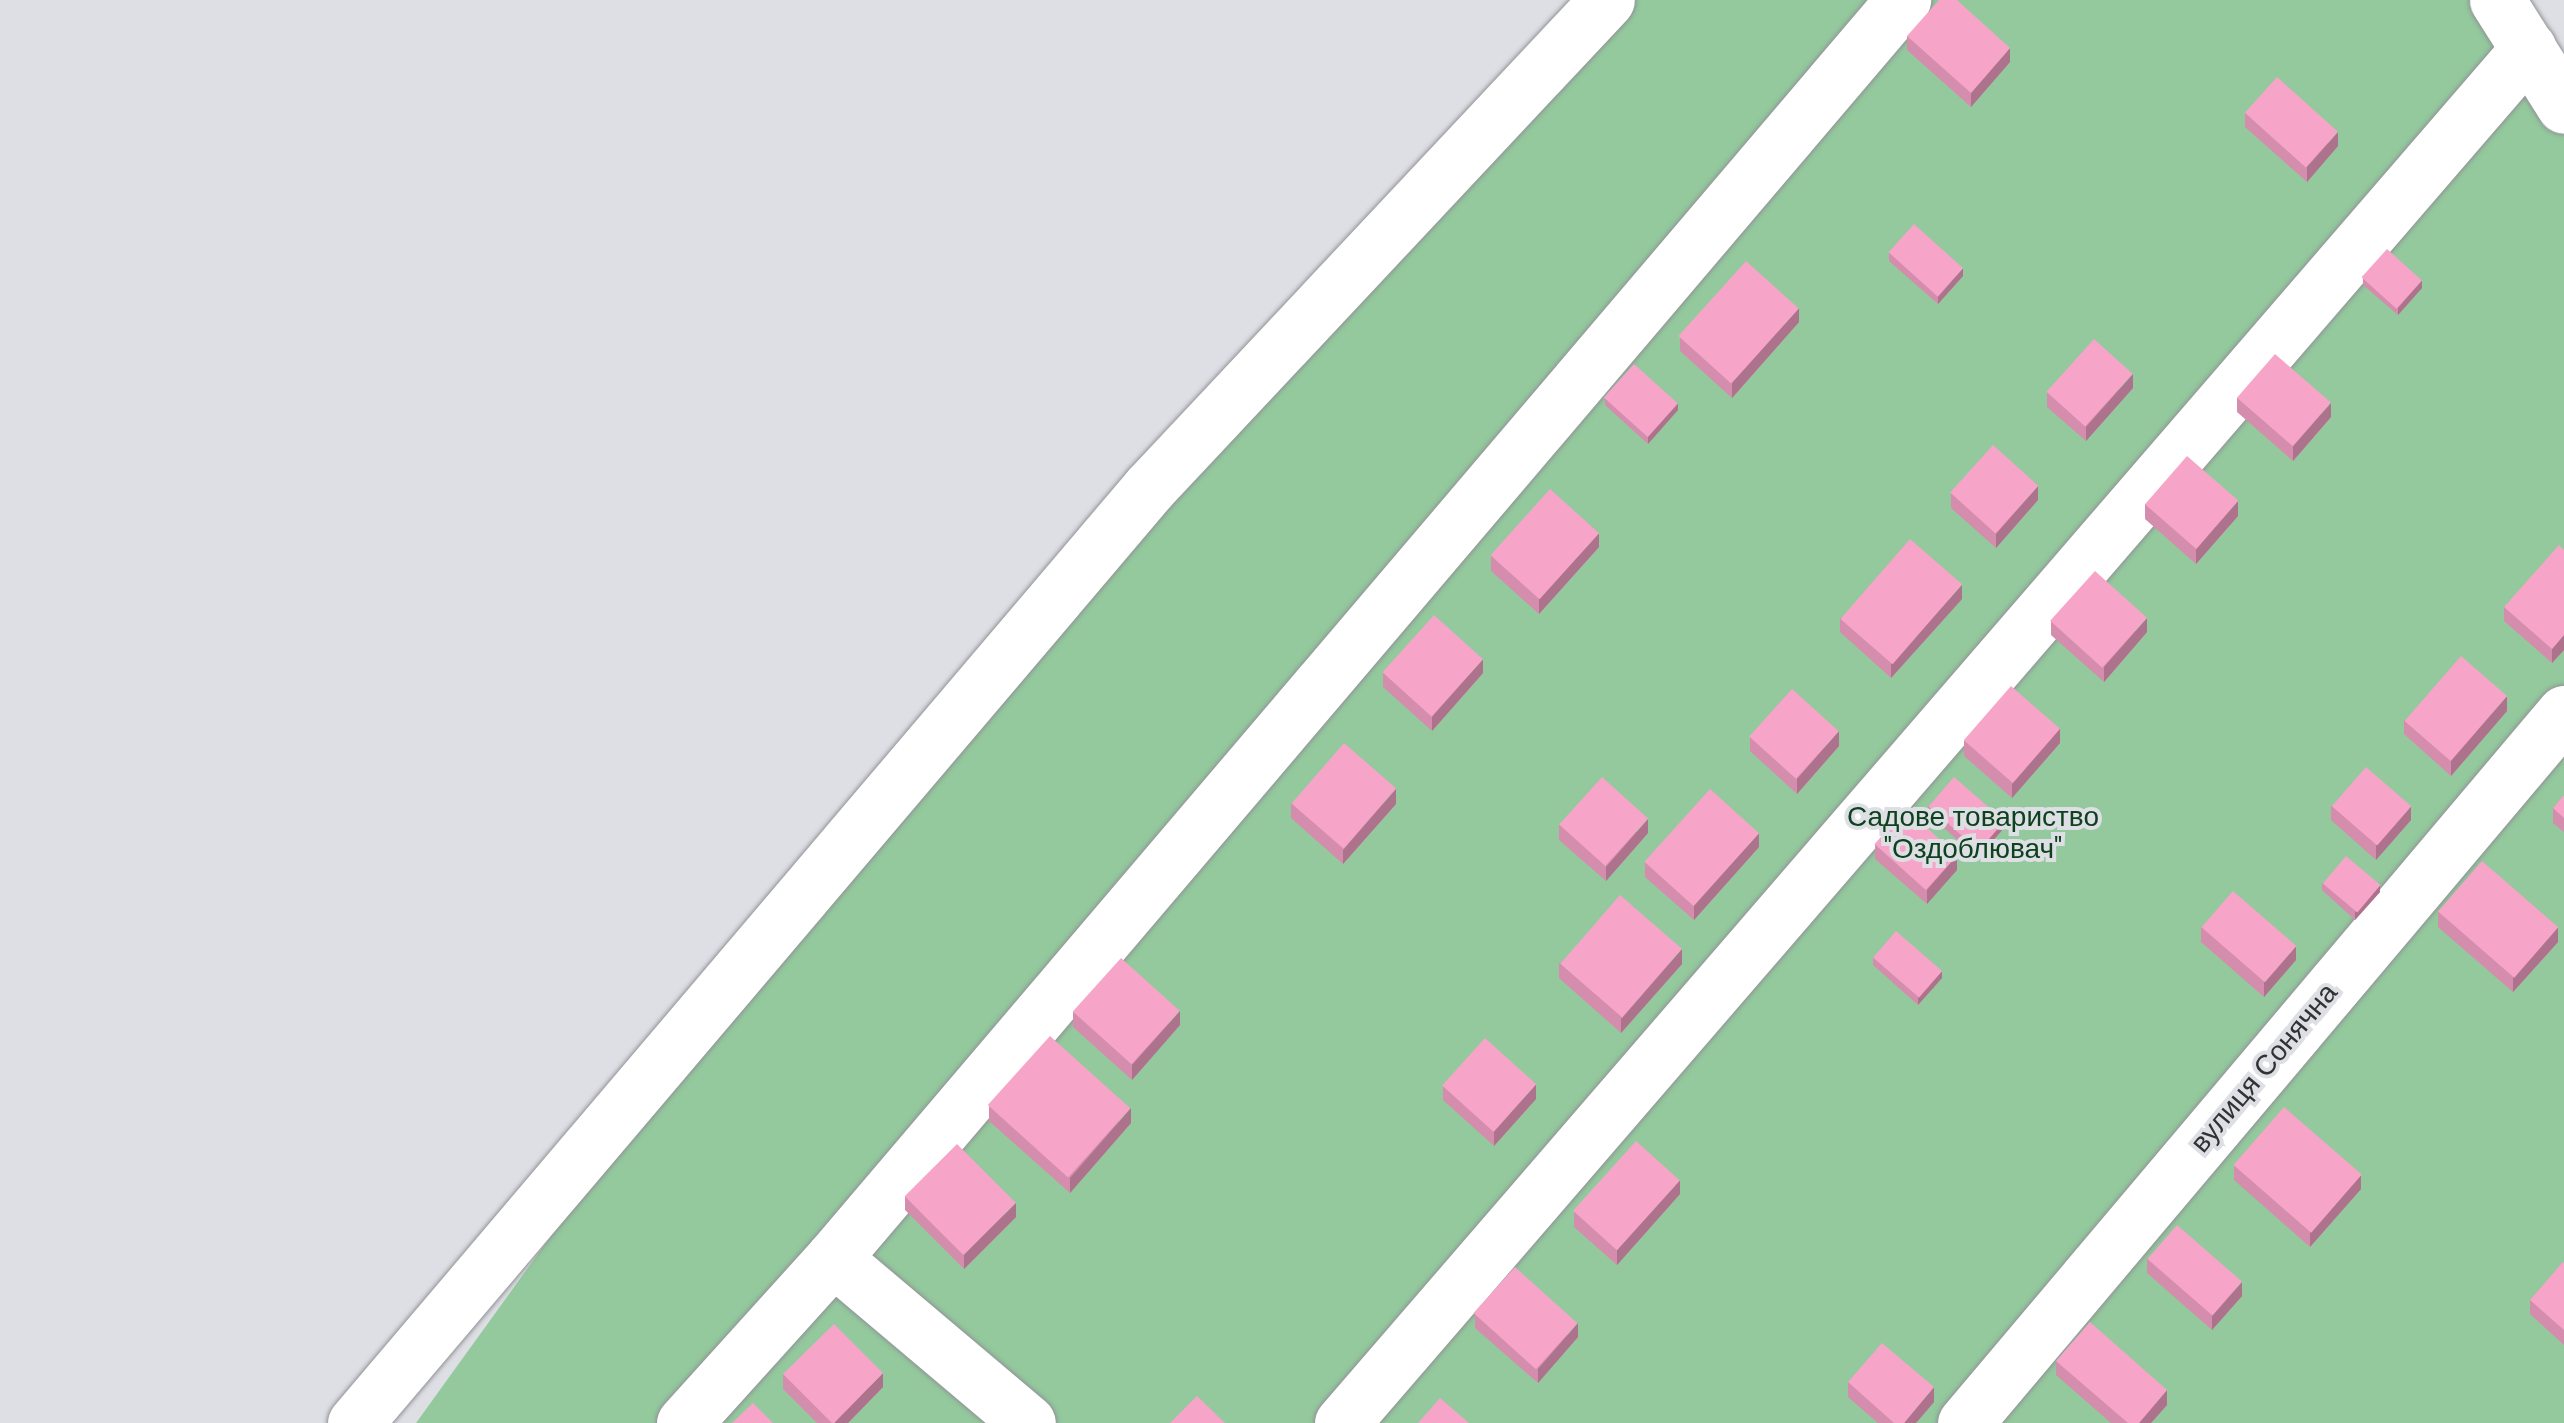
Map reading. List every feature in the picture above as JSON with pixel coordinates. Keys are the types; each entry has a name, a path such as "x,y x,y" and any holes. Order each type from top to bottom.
{"street":[{"path":"355,1423 1149,488 1607,0"},
{"path":"684,1423 832,1258 1903,0"},
{"path":"2497,0 2564,106"},
{"path":"1342,1423 2528,48"},
{"name":"вулиця Сонячна","path":"1965,1423 2564,713"},
{"path":"832,1258 1028,1423"}],"green space":[{"name":"Садове товариство \"Оздоблювач\"","path":"1607,0 2497,0 2564,106 2564,1423 416,1423 727,992"}],"building":[{"path":"1939,0 1957,0 2010,48 1971,93 1907,36"},
{"path":"2277,77 2338,132 2306,168 2245,113"},
{"path":"1914,224 1963,268 1938,296 1889,252"},
{"path":"2387,249 2422,280 2397,309 2362,277"},
{"path":"1746,261 1799,309 1731,384 1678,336"},
{"path":"2094,339 2133,374 2085,427 2046,392"},
{"path":"2275,354 2331,403 2293,446 2237,398"},
{"path":"1634,364 1678,403 1648,437 1604,397"},
{"path":"1993,445 2038,486 1996,533 1950,493"},
{"path":"2187,456 2238,501 2196,549 2145,504"},
{"path":"1550,489 1599,533 1539,599 1490,555"},
{"path":"1910,539 1962,584 1893,664 1840,619"},
{"path":"2559,545 2564,550 2564,635 2552,649 2504,607"},
{"path":"2095,571 2147,618 2102,668 2050,621"},
{"path":"1434,615 1483,659 1432,716 1382,672"},
{"path":"2461,656 2507,696 2451,761 2405,721"},
{"path":"2011,686 2060,729 2013,783 1964,740"},
{"path":"1792,689 1839,731 1796,779 1749,737"},
{"path":"1344,743 1396,788 1344,849 1292,803"},
{"path":"2366,767 2411,806 2377,846 2332,806"},
{"path":"1602,777 1648,818 1605,866 1559,825"},
{"path":"1954,777 2005,821 1979,850 1928,806"},
{"path":"1710,789 1759,833 1693,906 1644,862"},
{"path":"2564,795 2564,818 2553,808"},
{"path":"1906,809 1957,855 1926,890 1875,844"},
{"path":"2346,856 2380,885 2357,913 2323,884"},
{"path":"2482,861 2558,927 2514,978 2438,912"},
{"path":"2233,891 2296,946 2265,982 2202,927"},
{"path":"1620,895 1682,949 1622,1017 1560,964"},
{"path":"1896,931 1942,971 1919,997 1873,957"},
{"path":"1121,958 1180,1011 1132,1064 1073,1012"},
{"path":"1050,1036 1130,1108 1068,1177 988,1105"},
{"path":"1485,1038 1536,1084 1493,1132 1442,1086"},
{"path":"2284,1107 2362,1175 2311,1233 2233,1165"},
{"path":"1636,1141 1680,1180 1617,1250 1573,1211"},
{"path":"957,1144 1016,1203 963,1255 905,1196"},
{"path":"2177,1225 2242,1281 2212,1315 2147,1259"},
{"path":"2564,1263 2564,1330 2530,1300"},
{"path":"1515,1267 1577,1323 1536,1369 1474,1313"},
{"path":"2090,1322 2167,1390 2139,1423 2128,1423 2056,1361"},
{"path":"834,1324 883,1373 832,1423 783,1374"},
{"path":"1882,1343 1934,1387 1904,1423 1894,1423 1848,1382"},
{"path":"1197,1396 1225,1423 1170,1423"},
{"path":"1440,1398 1469,1423 1418,1423"},
{"path":"753,1403 773,1423 732,1423"}]}
